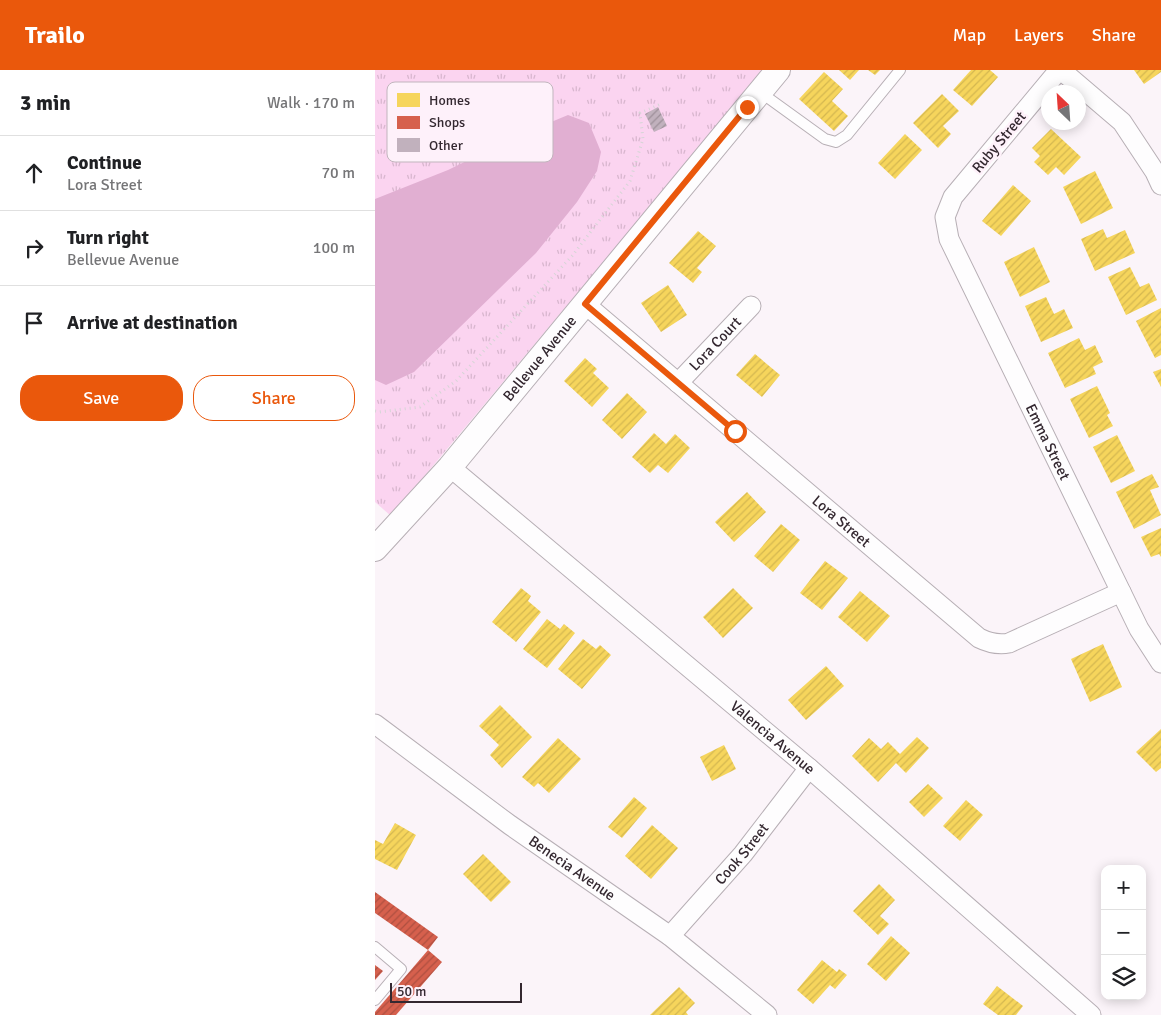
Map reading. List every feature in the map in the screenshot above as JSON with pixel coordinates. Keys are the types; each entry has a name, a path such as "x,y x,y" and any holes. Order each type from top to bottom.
{"street":[{"name":"Bellevue Avenue","path":"375,549 450,467 778,70"},
{"path":"1060,70 1122,122 1155,172 1161,185"},
{"name":"Ruby Street","path":"945,217 953,197 1060,70"},
{"name":"Emma Street","path":"945,217 949,239 1139,630 1161,663"},
{"name":"Lora Street","path":"585,304 979,638 987,642 1009,643 1121,592"},
{"name":"Lora Court","path":"678,383 751,306"},
{"name":"Valencia Avenue","path":"450,467 809,768 1091,1015"},
{"name":"Benecia Avenue","path":"375,724 510,825 670,936 767,1015"},
{"name":"Cook Street","path":"670,936 743,854 809,768"}],"lane":[{"path":"760,92 825,139 836,142 847,135 900,70"},
{"path":"375,947 401,969 375,1000"}],"path":[{"path":"375,411 420,408 463,374 572,256 631,181 643,138 639,113 661,104"}],"green space":[{"path":"375,70 764,70 391,516 375,502"}],"shaded area":[{"path":"568,115 589,123 601,152 597,171 577,202 536,253 414,372 386,385 375,380 375,199 464,162 553,162 553,121"}],"building: Homes":[{"path":"839,70 859,70 850,80"},
{"path":"868,70 880,70 875,75"},
{"path":"971,70 990,70 998,77 972,106 953,90"},
{"path":"1134,70 1161,70 1161,72 1144,84"},
{"path":"824,72 843,89 832,101 848,116 834,131 799,99"},
{"path":"942,94 959,111 943,126 951,134 938,148 913,123"},
{"path":"1052,130 1081,157 1064,175 1056,167 1048,175 1034,162 1040,156 1032,148"},
{"path":"905,134 922,150 895,179 878,163"},
{"path":"1095,171 1113,208 1081,224 1063,187"},
{"path":"1013,185 1031,201 1001,236 982,221"},
{"path":"1103,229 1107,238 1125,230 1135,253 1095,271 1081,239"},
{"path":"698,231 716,246 697,268 702,272 693,283 669,263"},
{"path":"1034,247 1050,282 1020,297 1004,262"},
{"path":"1130,267 1140,287 1149,283 1157,300 1126,315 1108,277"},
{"path":"668,285 687,315 661,332 641,303"},
{"path":"1046,297 1054,314 1064,309 1073,328 1041,342 1025,306"},
{"path":"1161,308 1161,355 1155,358 1136,321"},
{"path":"1079,338 1085,350 1095,345 1103,362 1093,367 1096,374 1065,388 1048,353"},
{"path":"755,354 780,375 762,397 736,375"},
{"path":"585,358 597,369 593,373 609,388 592,407 564,381"},
{"path":"1161,369 1161,387 1153,372"},
{"path":"1097,386 1110,413 1107,415 1113,426 1089,438 1070,399"},
{"path":"627,393 647,412 622,439 602,420"},
{"path":"654,433 666,444 675,434 690,448 668,473 658,465 650,473 632,457"},
{"path":"1117,435 1135,471 1111,483 1093,447"},
{"path":"1152,474 1159,487 1150,490 1161,515 1134,529 1116,492"},
{"path":"747,492 766,512 734,542 715,522"},
{"path":"781,524 800,540 773,572 754,556"},
{"path":"1161,528 1161,557 1159,554 1151,557 1141,537"},
{"path":"825,561 848,578 822,610 800,593"},
{"path":"521,588 531,596 528,601 541,612 516,642 492,622"},
{"path":"733,588 753,608 723,638 703,617"},
{"path":"860,591 890,616 867,642 838,617"},
{"path":"547,619 560,629 564,624 575,633 547,668 523,649"},
{"path":"583,639 596,649 600,645 611,655 582,689 558,669"},
{"path":"1103,644 1122,687 1090,702 1071,659"},
{"path":"826,666 844,686 806,720 788,700"},
{"path":"500,705 532,737 502,768 490,755 499,745 479,726"},
{"path":"1161,729 1161,768 1156,772 1136,752"},
{"path":"917,737 929,748 906,773 896,763 878,782 852,756 869,738 881,749 888,742 900,754"},
{"path":"558,738 581,759 549,793 538,783 534,787 522,777"},
{"path":"724,745 736,769 712,781 700,757"},
{"path":"928,784 943,798 924,817 909,802"},
{"path":"634,797 647,808 622,838 608,827"},
{"path":"966,800 983,815 960,841 943,826"},
{"path":"395,823 416,835 397,870 375,859 375,840 383,844"},
{"path":"652,825 678,848 651,879 625,856"},
{"path":"483,854 511,882 491,902 463,874"},
{"path":"879,884 895,900 880,916 889,924 878,935 853,911"},
{"path":"891,936 910,953 886,981 867,964"},
{"path":"822,960 837,972 839,969 847,975 835,989 830,985 813,1004 797,990"},
{"path":"997,986 1023,1006 1016,1015 998,1015 983,1004"},
{"path":"679,987 695,1003 686,1012 688,1015 650,1015"}],"building: Shops":[{"path":"375,892 438,937 428,950 375,913"},
{"path":"428,950 442,962 396,1015 375,1015 375,1012"},
{"path":"375,965 383,971 375,980"}],"building: Other":[{"path":"658,107 667,126 654,132 645,114"}],"route":[{"path":"735,431 585,304 747,107"}]}
